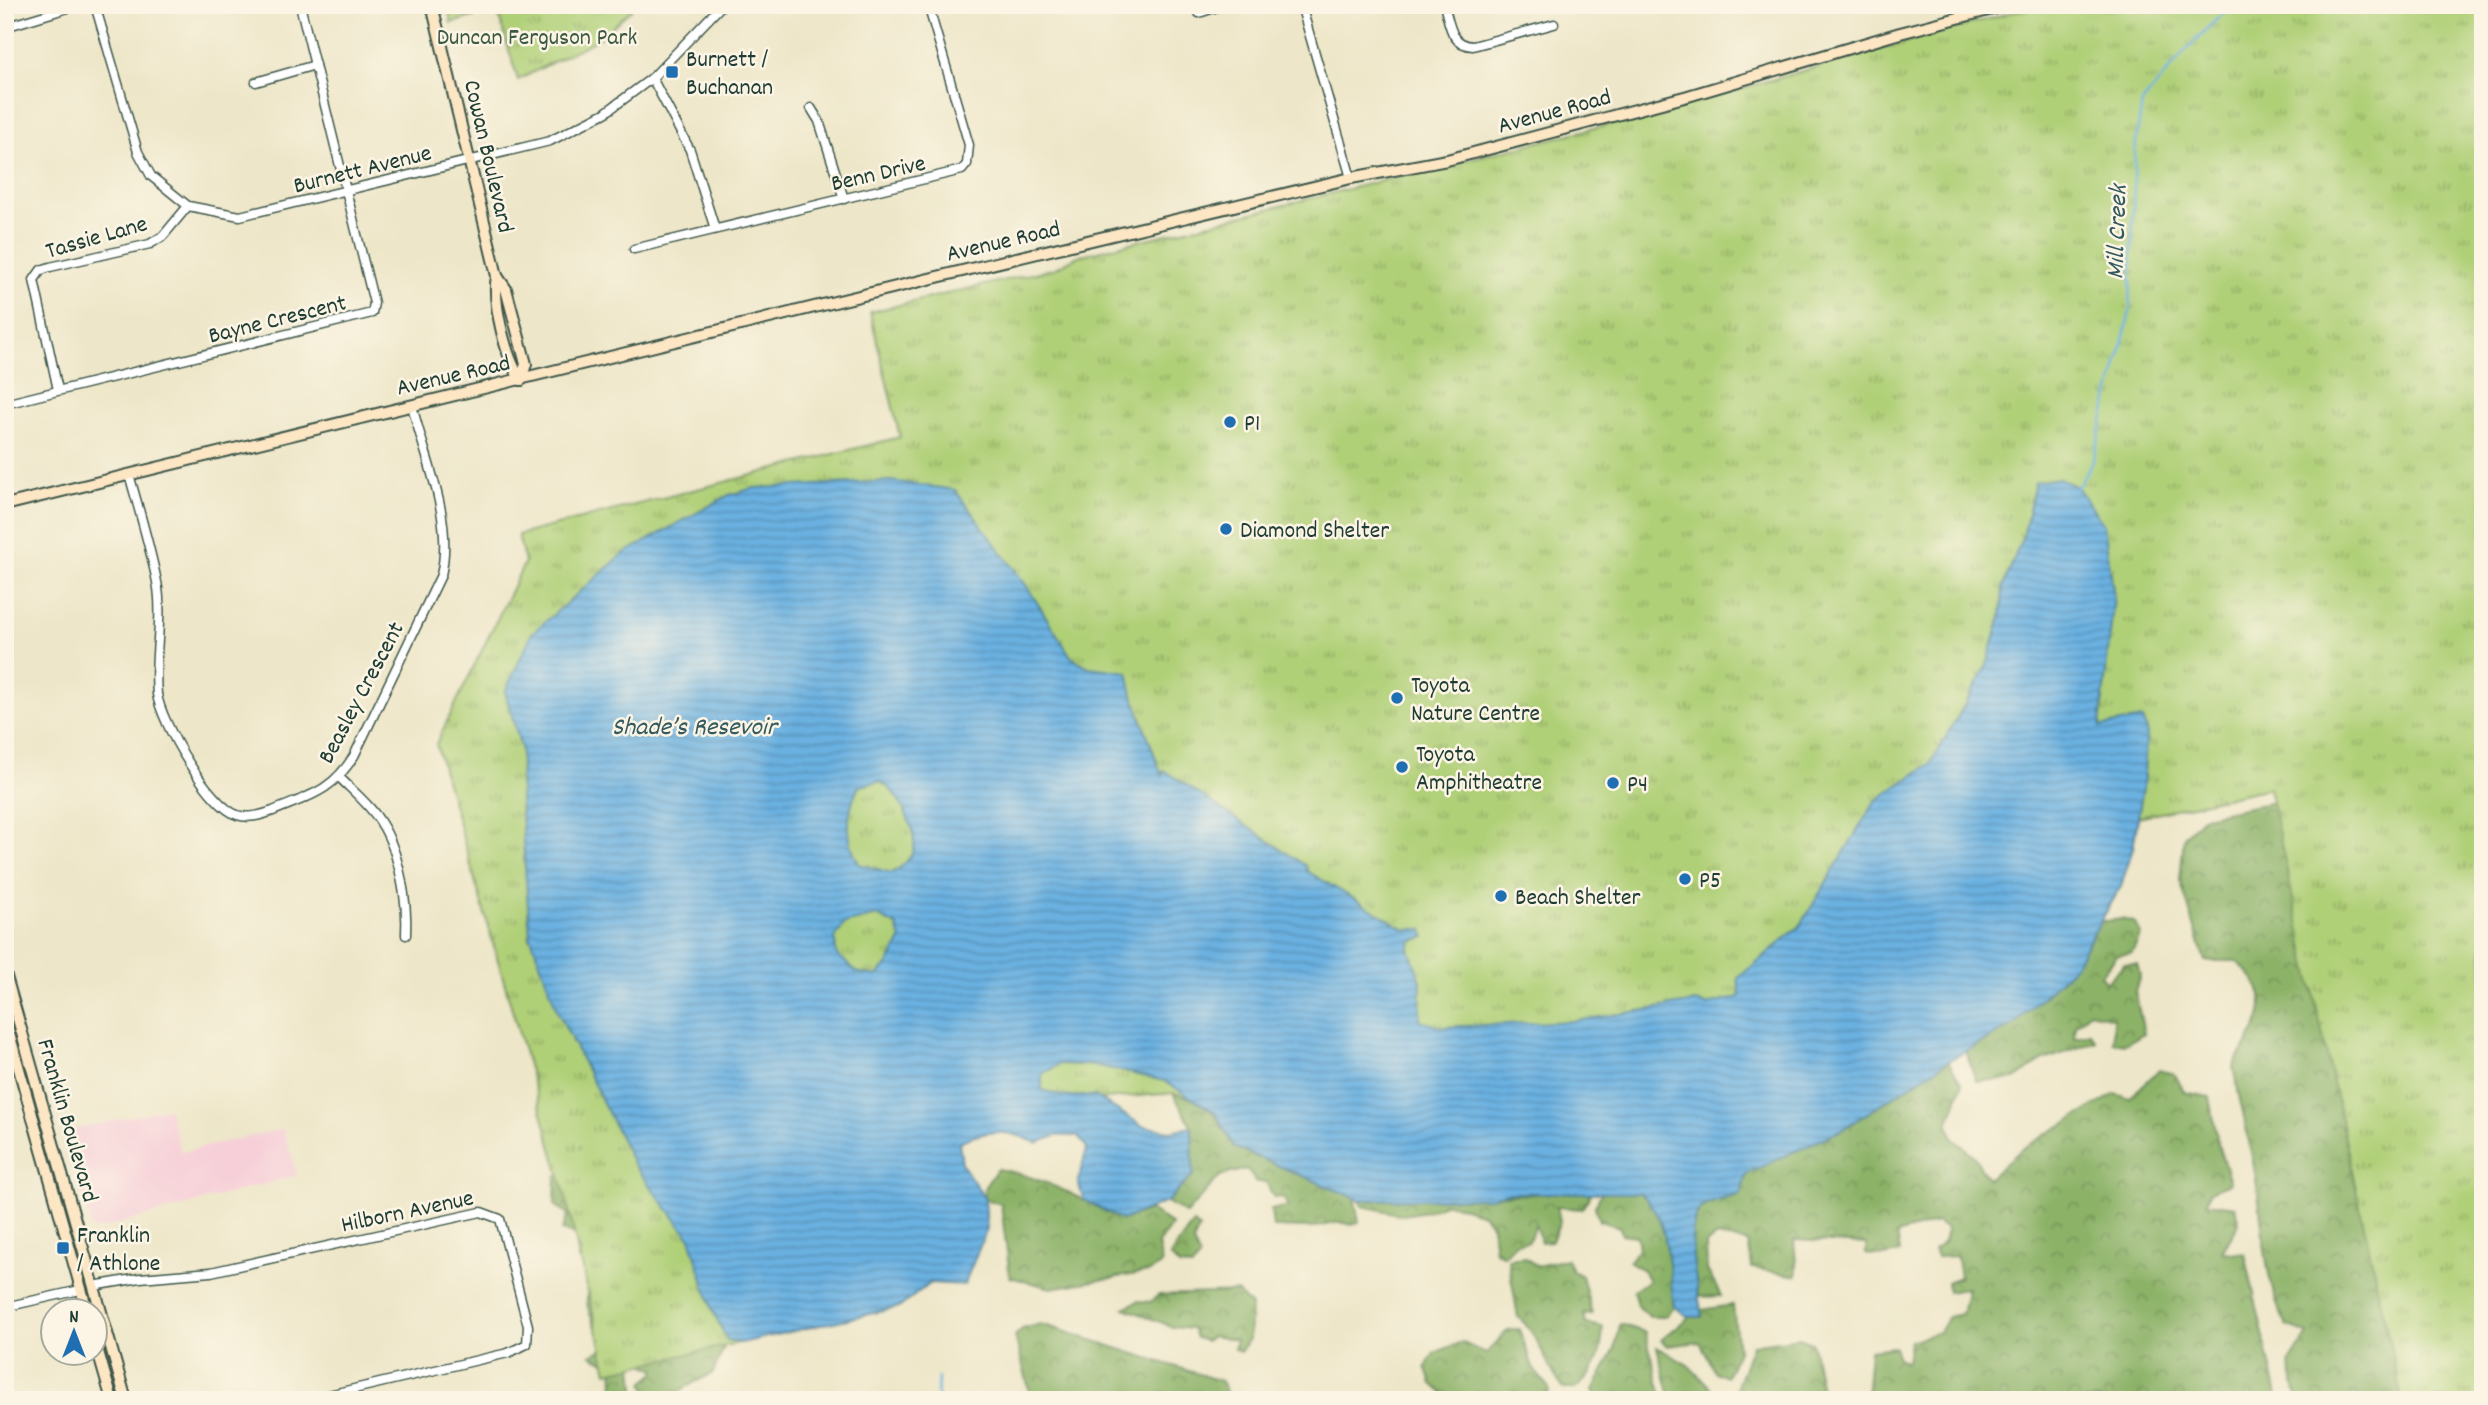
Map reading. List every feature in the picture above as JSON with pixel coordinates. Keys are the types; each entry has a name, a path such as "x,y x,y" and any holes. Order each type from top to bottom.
{"street":[{"path":"5,27 78,5"},
{"name":"Burnett Avenue","path":"95,5 138,152 151,176 188,206 240,216 550,141 605,113 652,78 722,5"},
{"name":"Bayne Crescent","path":"5,404 372,313 374,303 300,5"},
{"name":"Cowan Boulevard","path":"432,5 497,276 506,289 526,364 521,380"},
{"name":"Benn Drive","path":"634,249 962,170 967,164 969,145 928,5"},
{"path":"1199,13 1223,5"},
{"path":"1301,5 1351,178"},
{"path":"1444,5 1454,39 1463,45 1473,46 1554,24"},
{"name":"Avenue Road","path":"5,505 1351,178 1447,160 1688,96 1900,33 2008,5"},
{"path":"256,82 315,65"},
{"path":"652,78 690,150 715,229"},
{"path":"811,108 819,121 844,199"},
{"name":"Tassie Lane","path":"58,390 34,279 41,271 50,267 150,244 163,236 188,206"},
{"name":"Beasley Crescent","path":"129,474 158,585 157,685 161,712 193,768 227,808 249,817 266,814 322,790 340,778 354,756 441,575 446,555 443,519 412,405"},
{"path":"340,778 371,810 387,833 404,893 407,935"},
{"name":"Franklin Boulevard","path":"5,973 126,1400"},
{"name":"Franklin Boulevard","path":"5,1019 82,1296"},
{"name":"Hilborn Avenue","path":"93,1286 140,1278 211,1272 481,1212 500,1219 528,1326 527,1345 508,1353 307,1400"},
{"path":"5,1307 80,1290"},
{"path":"102,1366 112,1400"}],"shaded area":[{"path":"168,1108 181,1152 283,1129 297,1175 92,1231 67,1131"}],"green space":[{"name":"Duncan Ferguson Park","path":"448,5 636,5 600,38 518,80 497,10 451,23"},
{"path":"2037,5 2483,5 2483,1400 2402,1400 2269,788 2138,817 2121,886 2074,967 2013,1025 1948,1061 1841,1130 1640,1193 1505,1193 1492,1198 1360,1200 1234,1147 1211,1111 1195,1100 1173,1093 968,1111 900,1307 607,1372 565,1194 436,744 525,562 518,535 900,437 870,312 1056,268 1078,256 1647,115"},
{"path":"2290,799 2483,1400 2298,1400 2289,1364 2308,1334 2287,1326 2273,1290 2253,1160 2233,1067 2257,1025 2262,1000 2250,975 2236,961 2205,961 2180,880 2184,836 2204,816"},
{"path":"2122,919 2134,922 2141,934 2132,953 2117,955 2100,976 2106,983 2124,964 2137,964 2140,975 2135,992 2144,1033 2125,1044 2113,1042 2113,1018 2090,1012 2075,1025 2074,1038 2090,1033 2096,1041 2042,1061 2015,1079 1976,1081 1966,1051 2013,1025 2074,967 2098,922"},
{"path":"1948,1061 1962,1084 1948,1125 1955,1140 1973,1155 1988,1179 2023,1148 2115,1094 2129,1098 2159,1070 2175,1074 2184,1092 2210,1097 2218,1144 2230,1183 2210,1191 2207,1203 2235,1207 2239,1224 2222,1252 2245,1254 2278,1400 1866,1400 1870,1350 1894,1347 1898,1358 1907,1362 1910,1341 1939,1332 1948,1317 1962,1314 1968,1288 1948,1292 1947,1282 1960,1277 1957,1256 1937,1257 1934,1250 1944,1242 1947,1230 1937,1222 1897,1234 1900,1252 1885,1256 1866,1254 1866,1244 1794,1240 1797,1276 1752,1268 1748,1242 1716,1236 1706,1244 1707,1270 1721,1296 1699,1297 1692,1240 1695,1218 1700,1210 1714,1202 1741,1194 1746,1174 1841,1130"},
{"path":"1173,1093 1196,1100 1211,1111 1234,1147 1354,1197 1359,1222 1352,1225 1340,1222 1311,1228 1273,1227 1271,1210 1289,1206 1283,1197 1274,1198 1266,1182 1256,1182 1247,1169 1220,1176 1186,1214 1167,1202 1193,1175 1192,1127"},
{"path":"567,1168 727,1340 713,1373 685,1387 673,1400 647,1400 649,1392 643,1383 654,1374 656,1368 647,1366 640,1354 633,1364 636,1400 602,1400 614,1384 613,1366 591,1355 606,1347 587,1304 592,1275 579,1259 575,1235 562,1230 568,1214 555,1205 556,1177"},
{"path":"997,1169 1045,1183 1122,1220 1150,1210 1172,1225 1158,1244 1162,1264 1149,1272 1051,1288 1010,1277 1001,1204 985,1199 984,1188"},
{"path":"1592,1192 1582,1209 1557,1207 1560,1221 1552,1241 1541,1242 1535,1225 1529,1241 1516,1243 1504,1256 1495,1251 1492,1226 1483,1214 1448,1203 1427,1211 1403,1215 1362,1206 1360,1200"},
{"path":"1602,1192 1641,1193 1657,1212 1663,1228 1674,1307 1665,1317 1650,1317 1637,1305 1633,1290 1649,1281 1643,1270 1629,1261 1639,1248 1637,1236 1622,1234 1620,1227 1599,1221 1595,1206"},
{"path":"1193,1223 1199,1228 1193,1243 1200,1257 1192,1267 1179,1266 1170,1256"},
{"path":"1524,1257 1537,1266 1567,1259 1572,1271 1582,1276 1592,1314 1584,1313 1586,1324 1603,1327 1601,1346 1593,1369 1575,1389 1564,1389 1532,1333 1518,1317 1508,1259"},
{"path":"1237,1292 1251,1306 1249,1339 1240,1352 1234,1349 1236,1340 1212,1336 1206,1341 1196,1338 1192,1329 1173,1327 1124,1308 1138,1301 1150,1302 1159,1295"},
{"path":"1733,1305 1738,1351 1726,1377 1715,1372 1700,1342 1667,1346 1661,1340 1689,1317 1702,1317 1701,1310"},
{"path":"1041,1324 1221,1381 1230,1400 1182,1400 1179,1397 1175,1400 1032,1400 1015,1336 1022,1329"},
{"path":"1620,1324 1645,1332 1663,1400 1598,1400 1593,1390 1615,1349"},
{"path":"1519,1329 1534,1370 1549,1388 1548,1398 1450,1400 1432,1384 1426,1367 1434,1353 1462,1342 1486,1354 1508,1330"},
{"path":"1799,1338 1812,1343 1823,1400 1732,1400 1752,1345"},
{"path":"1657,1347 1688,1365 1718,1395 1717,1400 1671,1400"}],"water":[{"name":"Shade’s Resevoir","path":"2059,478 2077,487 2104,525 2114,597 2100,727 2142,719 2147,730 2143,788 2133,848 2121,886 2074,967 2013,1025 1948,1061 1841,1130 1746,1174 1741,1194 1700,1209 1695,1218 1692,1245 1702,1317 1689,1317 1674,1307 1663,1230 1658,1216 1640,1193 1505,1193 1492,1198 1360,1200 1234,1147 1216,1113 1164,1081 1099,1066 1060,1064 1042,1074 1042,1090 1062,1096 1095,1096 1143,1126 1170,1131 1192,1127 1193,1175 1167,1202 1122,1220 1084,1200 1078,1182 1087,1148 1078,1136 1056,1136 1037,1143 1017,1135 998,1132 969,1138 959,1142 962,1164 985,1199 987,1229 964,1285 930,1283 900,1307 741,1343 727,1340 712,1309 690,1238 634,1165 557,1010 530,935 520,800 521,748 505,692 532,633 623,554 729,495 754,488 892,481 955,490 1026,585 1072,658 1089,667 1128,672 1133,695 1162,776 1164,770 1306,866 1307,871 1405,929 1423,929 1425,937 1411,941 1409,949 1421,981 1420,1021 1442,1027 1575,1021 1696,1002 1707,1005 1740,997 1738,978 1800,926 1875,801 1930,764 1986,668 2001,616 2003,587 2024,533 2035,482","holes":["879,781 899,800 909,820 914,840 911,855 892,873 859,864 849,835 849,816 858,787","877,916 897,926 901,940 889,963 877,976 856,972 836,953 835,939 844,924"]}],"waterway":[{"name":"Mill Creek","path":"2076,489 2092,464 2130,312 2135,149 2142,103 2183,53 2231,5"},
{"name":"Mill Creek","path":"937,1400 938,1378"}],"place":[{"name":"Burnett / Buchanan","path":"672,72"},
{"name":"P1","path":"1230,422"},
{"name":"Diamond Shelter","path":"1226,529"},
{"name":"Toyota Nature Centre","path":"1397,698"},
{"name":"Toyota Amphitheatre","path":"1402,767"},
{"name":"P4","path":"1613,783"},
{"name":"P5","path":"1685,879"},
{"name":"Beach Shelter","path":"1501,896"},
{"name":"Franklin / Athlone","path":"63,1248"}]}
